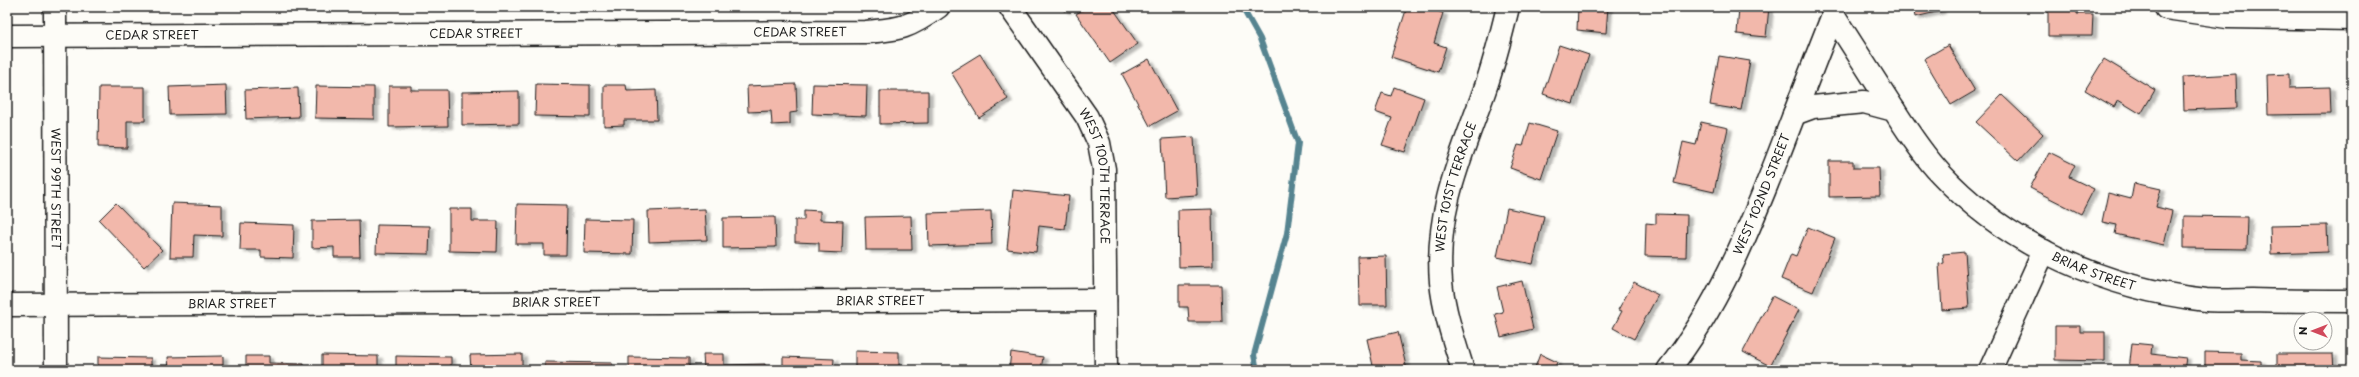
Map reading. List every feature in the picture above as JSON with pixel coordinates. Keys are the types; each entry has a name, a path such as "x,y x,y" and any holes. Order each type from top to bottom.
{"street":[{"name":"WEST 99TH STREET","path":"55,7 56,370"},
{"name":"CEDAR STREET","path":"7,36 55,37 866,32 900,29 919,20 938,7"},
{"name":"WEST 100TH TERRACE","path":"1010,7 1087,117 1100,144 1104,169 1106,370"},
{"name":"WEST 101ST TERRACE","path":"1463,370 1449,324 1441,282 1441,237 1446,198 1456,164 1484,92 1508,7"},
{"path":"2166,8 2227,17 2352,19"},
{"name":"BRIAR STREET","path":"1832,11 1911,136 1941,174 1971,203 2004,227 2044,251 2079,268 2151,292 2208,300 2352,301"},
{"name":"WEST 102ND STREET","path":"1668,370 1692,340 1715,302 1758,207 1832,11"},
{"path":"1794,114 1813,107 1864,102 1894,110"},
{"path":"1990,370 2044,251"},
{"name":"BRIAR STREET","path":"7,305 1105,300"}],"building":[{"path":"1063,7 1076,7 1064,11"},
{"path":"1087,7 1112,7 1138,44 1110,63 1076,14"},
{"path":"1407,7 1424,7 1443,13 1434,43 1446,47 1438,72 1391,57"},
{"path":"1578,7 1608,7 1606,33 1577,30"},
{"path":"1739,7 1769,7 1766,37 1737,34"},
{"path":"1913,7 1940,7 1941,11 1915,17"},
{"path":"2048,7 2077,7 2077,14 2093,14 2092,36 2048,36"},
{"path":"1559,45 1589,55 1573,104 1543,94"},
{"path":"1948,45 1975,91 1951,105 1924,59"},
{"path":"980,54 1008,99 979,118 951,72"},
{"path":"1719,56 1750,61 1741,110 1710,105"},
{"path":"1149,59 1177,111 1150,126 1122,74"},
{"path":"2104,59 2155,90 2141,114 2118,100 2114,107 2085,90"},
{"path":"2236,74 2237,108 2184,110 2183,77"},
{"path":"2289,74 2289,88 2330,87 2331,114 2268,115 2267,75"},
{"path":"536,84 590,85 590,117 535,116"},
{"path":"796,84 797,112 790,113 790,124 772,125 771,111 748,112 747,86"},
{"path":"813,84 867,85 866,116 812,114"},
{"path":"226,85 227,114 170,115 169,87"},
{"path":"604,85 626,85 627,91 656,90 657,120 624,120 624,125 604,126"},
{"path":"316,86 374,87 374,119 315,118"},
{"path":"389,86 411,86 411,90 447,90 448,126 389,127"},
{"path":"99,87 145,87 145,121 127,121 127,148 98,147"},
{"path":"1394,87 1424,98 1405,152 1382,145 1392,118 1375,112 1382,93 1391,96"},
{"path":"298,88 299,117 246,119 245,90"},
{"path":"519,91 519,124 462,125 462,92"},
{"path":"880,91 928,91 928,123 880,124"},
{"path":"2002,95 2043,134 2018,161 1976,122"},
{"path":"1701,122 1728,128 1714,192 1674,183 1683,142 1696,145"},
{"path":"1530,123 1557,131 1541,179 1510,168 1518,145 1523,146"},
{"path":"1194,137 1197,195 1165,197 1162,139"},
{"path":"2049,152 2075,165 2069,177 2094,189 2081,214 2030,188"},
{"path":"1829,161 1853,161 1853,168 1879,168 1880,196 1829,197"},
{"path":"2134,183 2161,189 2156,207 2172,211 2164,245 2115,234 2117,225 2102,222 2108,193 2131,199"},
{"path":"1013,190 1069,196 1065,229 1039,226 1036,252 1007,249"},
{"path":"116,203 162,250 144,267 99,220"},
{"path":"172,203 222,205 222,236 194,235 193,257 170,257"},
{"path":"517,204 567,205 566,255 544,255 544,244 516,244"},
{"path":"1507,208 1544,216 1533,264 1497,257"},
{"path":"449,209 472,209 472,221 498,221 497,252 449,251"},
{"path":"705,209 707,240 649,242 648,211"},
{"path":"1212,209 1213,266 1179,267 1178,210"},
{"path":"804,210 820,211 820,220 843,221 842,253 819,252 819,243 795,242 795,220 804,220"},
{"path":"991,211 992,244 929,246 928,213"},
{"path":"1656,214 1687,215 1686,257 1645,256 1646,223 1656,224"},
{"path":"911,216 912,250 866,250 865,217"},
{"path":"2184,216 2248,217 2247,249 2184,248"},
{"path":"775,217 776,247 723,248 723,218"},
{"path":"585,219 633,220 632,254 584,253"},
{"path":"359,220 360,257 334,257 334,247 312,248 312,221"},
{"path":"241,223 294,225 293,258 261,257 261,250 240,250"},
{"path":"377,225 430,226 429,254 376,253"},
{"path":"2327,225 2328,252 2271,254 2270,226"},
{"path":"1808,227 1835,238 1813,292 1781,279 1791,254 1796,256"},
{"path":"1965,252 1969,308 1942,310 1939,264 1944,263 1943,254"},
{"path":"1386,256 1387,305 1359,305 1358,257"},
{"path":"1522,281 1533,329 1501,337 1495,314 1503,312 1497,287"},
{"path":"1634,282 1658,295 1634,339 1613,328 1622,311 1618,310"},
{"path":"1179,285 1221,285 1222,322 1189,322 1188,307 1179,307"},
{"path":"1772,296 1799,310 1770,366 1743,352"},
{"path":"2055,326 2080,326 2080,332 2105,332 2105,361 2055,360"},
{"path":"1398,332 1407,370 1374,370 1367,339"},
{"path":"2132,343 2152,345 2151,354 2186,358 2184,370 2129,370"},
{"path":"855,351 899,352 899,370 855,370"},
{"path":"1011,352 1043,357 1041,370 1009,370"},
{"path":"2205,352 2241,353 2241,360 2261,361 2261,370 2205,370"},
{"path":"522,354 522,370 471,370 470,355"},
{"path":"703,354 724,354 724,365 765,364 765,370 704,370"},
{"path":"1540,354 1557,362 1554,370 1534,370"},
{"path":"2277,354 2333,354 2334,370 2277,370"},
{"path":"322,355 378,356 378,370 322,370"},
{"path":"223,356 223,370 169,370 168,357"},
{"path":"246,356 269,356 269,363 304,364 304,370 246,370"},
{"path":"396,356 451,357 451,370 396,370"},
{"path":"98,357 151,358 151,370 98,370"},
{"path":"629,357 689,358 689,370 629,370"},
{"path":"783,357 834,359 833,370 783,370"},
{"path":"545,362 612,363 612,370 545,370"}],"waterway":[{"path":"1242,7 1260,39 1298,143 1287,233 1254,355 1257,370"}]}
